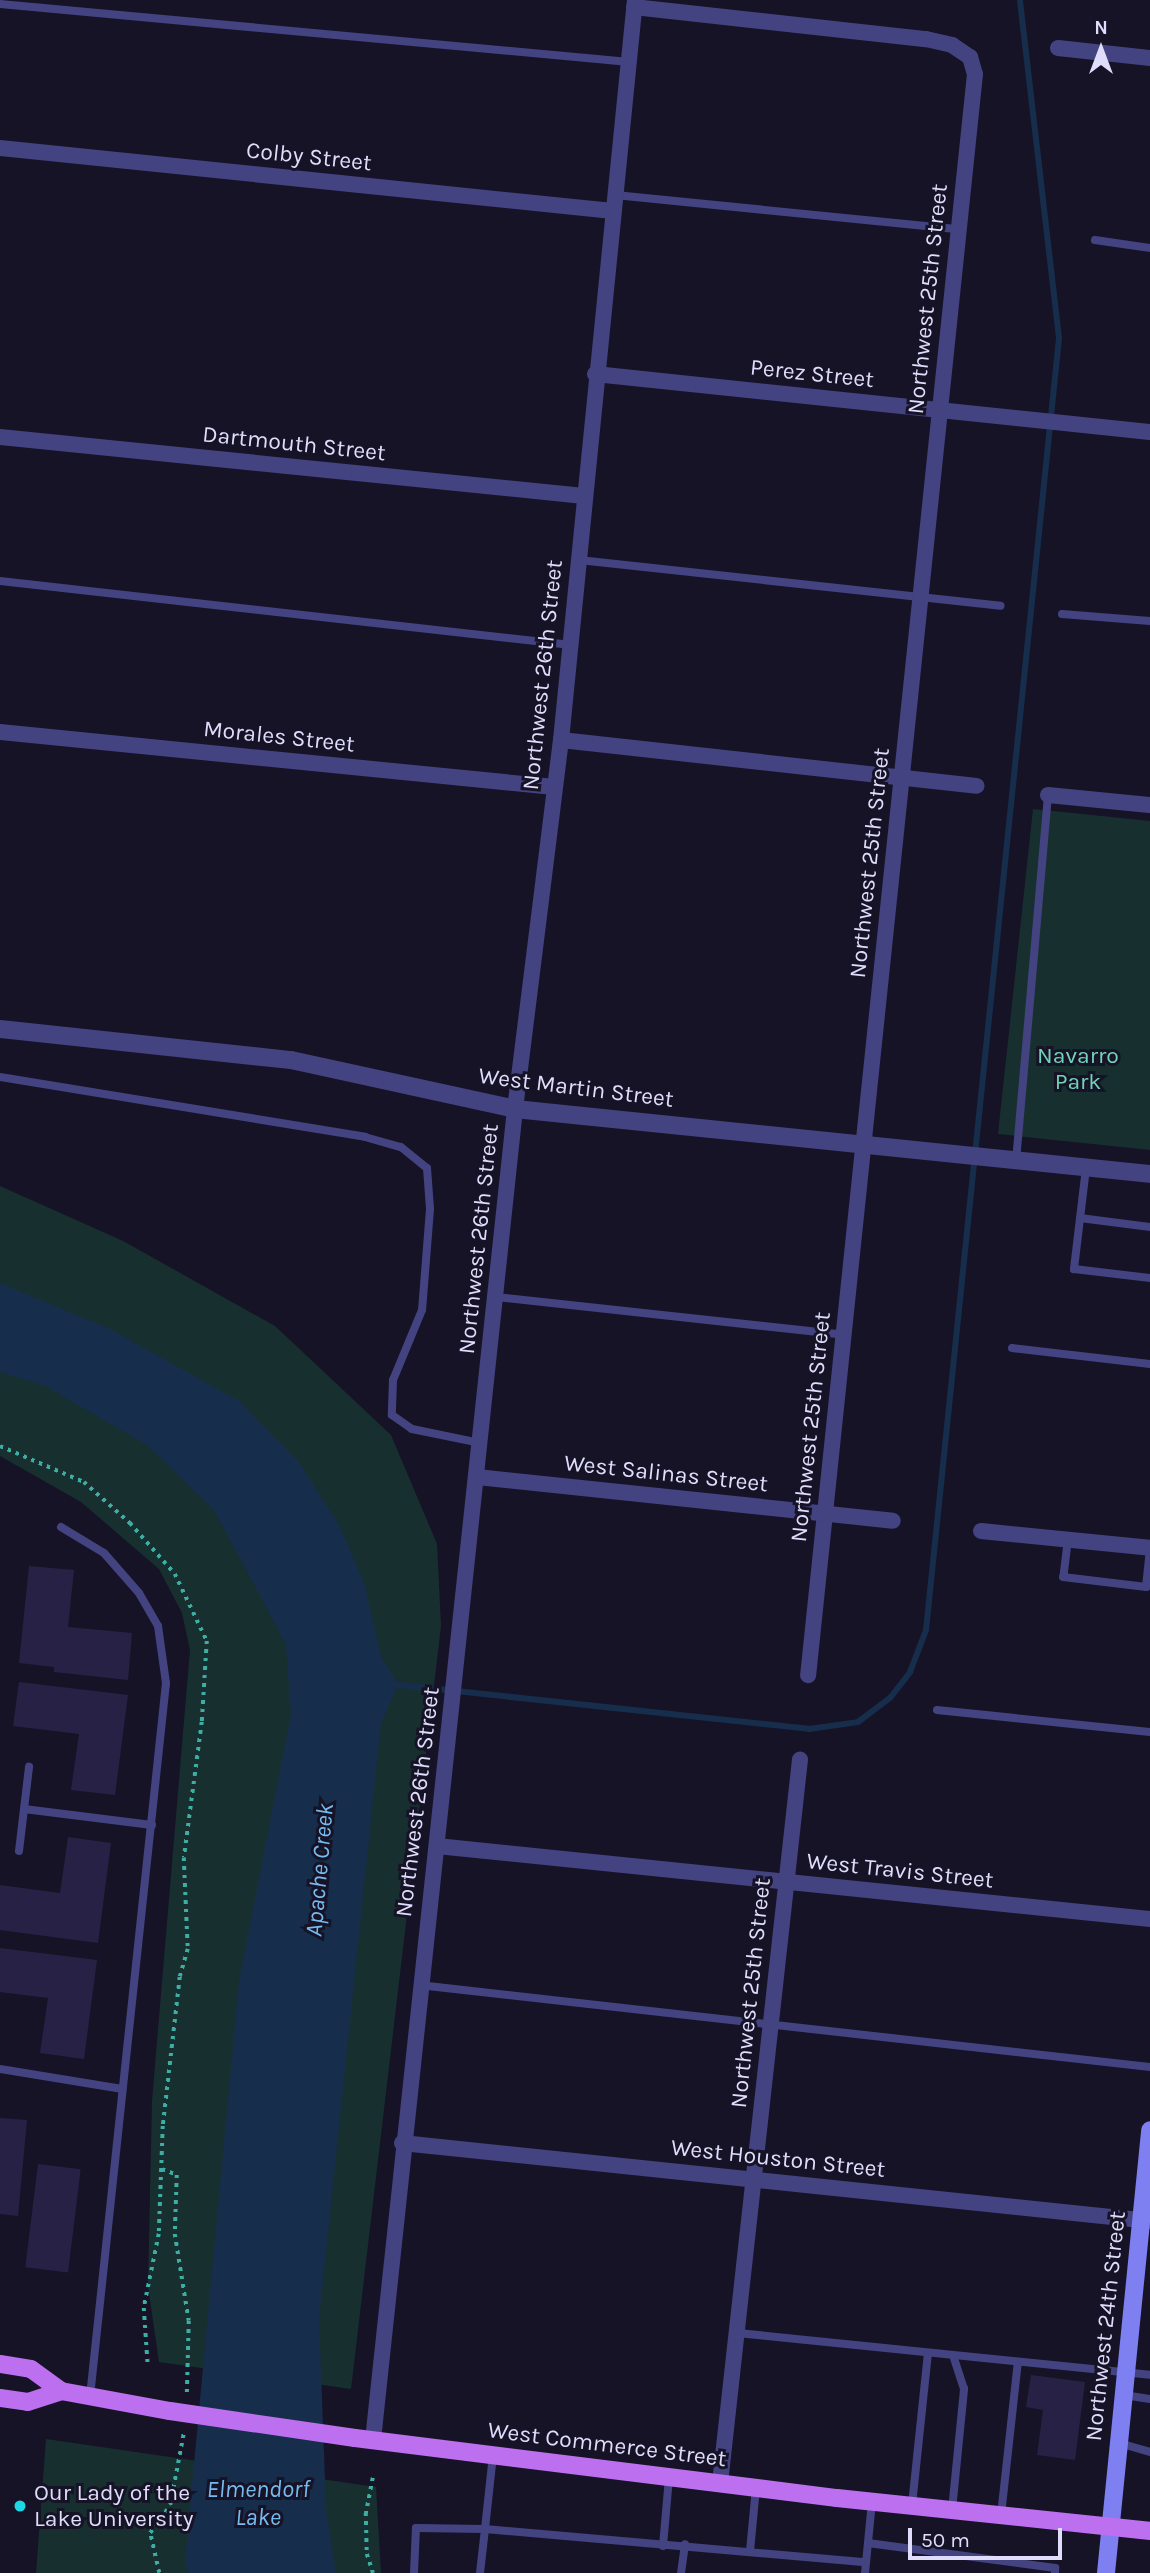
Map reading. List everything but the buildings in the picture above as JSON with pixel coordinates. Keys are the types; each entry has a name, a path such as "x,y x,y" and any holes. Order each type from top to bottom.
{"main road":[{"name":"Northwest 24th Street","path":"1106,2573 1145,2220 1150,2130"},
{"name":"West Commerce Street","path":"0,2364 31,2369 61,2391 170,2411 364,2439 756,2488 1150,2531"},
{"name":"West Commerce Street","path":"0,2398 28,2402 61,2391"}],"street":[{"name":"Northwest 26th Street","path":"364,2439 437,1846 514,1109 561,740 595,374 635,4"},
{"name":"Northwest 25th Street","path":"635,4 926,39 952,45 970,57 975,74 808,1675"},
{"path":"1058,48 1150,58"},
{"name":"Colby Street","path":"0,148 614,203"},
{"name":"Perez Street","path":"595,374 1150,432"},
{"name":"Dartmouth Street","path":"0,438 584,496"},
{"name":"Morales Street","path":"0,732 554,787"},
{"path":"561,740 976,786"},
{"path":"1048,795 1150,805"},
{"name":"West Martin Street","path":"0,1029 291,1060 514,1109 1150,1174"},
{"name":"West Salinas Street","path":"477,1477 892,1521"},
{"path":"981,1531 1150,1548"},
{"name":"Northwest 25th Street","path":"720,2483 800,1759"},
{"name":"West Travis Street","path":"437,1846 1150,1919"},
{"name":"West Houston Street","path":"402,2143 1145,2220"}],"lane":[{"path":"0,4 629,62"},
{"path":"614,203 958,229"},
{"path":"1096,240 1150,248"},
{"path":"579,560 1000,606"},
{"path":"0,581 571,645"},
{"path":"1062,614 1150,621"},
{"path":"1012,1161 1048,795"},
{"path":"0,1077 365,1137 401,1147 427,1168 430,1209 422,1310 393,1380 392,1415 412,1429 480,1443"},
{"path":"1086,1168 1074,1269 1150,1279"},
{"path":"1080,1219 1150,1227"},
{"path":"496,1297 844,1335"},
{"path":"1012,1348 1150,1364"},
{"path":"61,1527 104,1553 139,1593 158,1626 166,1683 122,2089 108,2264 90,2396"},
{"path":"1068,1539 1063,1577 1148,1587 1150,1548"},
{"path":"937,1710 1150,1732"},
{"path":"19,1851 29,1767"},
{"path":"24,1809 152,1825"},
{"path":"418,1985 1150,2067"},
{"path":"0,2070 122,2089"},
{"path":"738,2333 1150,2375"},
{"path":"912,2505 928,2353"},
{"path":"952,2510 964,2389 953,2356"},
{"path":"1001,2515 1018,2362"},
{"path":"1124,2395 1150,2399"},
{"path":"1119,2443 1150,2452"},
{"path":"480,2573 493,2455"},
{"path":"663,2546 669,2477"},
{"path":"750,2551 756,2488"},
{"path":"865,2573 872,2501"},
{"path":"414,2573 416,2528 485,2529 663,2546 685,2544 866,2563"},
{"path":"868,2543 1055,2568 1055,2573"},
{"path":"681,2573 685,2544"}],"path":[{"path":"162,2169 177,2175 175,2234 189,2321 187,2398"},
{"path":"159,2573 150,2533 170,2505 185,2425"},
{"path":"373,2478 366,2513 367,2554 373,2573"}],"green space":[{"name":"Navarro Park","path":"1033,809 1150,821 1150,1150 998,1134"},
{"path":"0,1186 123,1241 275,1326 391,1435 437,1544 441,1626 351,2389 159,2362 148,2286 152,2101 190,1650 182,1613 159,1569 81,1502 0,1456"},
{"path":"46,2439 376,2487 381,2573 36,2573"}],"water":[{"name":"Elmendorf Lake","path":"0,1283 110,1329 239,1401 298,1461 338,1523 364,1582 381,1656 398,1685 381,1723 319,2319 326,2508 336,2573 188,2573 185,2561 239,1981 291,1714 286,1644 214,1510 147,1445 45,1386 0,1372"}],"waterway":[{"path":"390,1684 809,1729 858,1722 890,1698 910,1672 926,1630 1059,338 1020,0"}],"place":[{"name":"Our Lady of the Lake University","path":"20,2506"}],"water label":[{"name":"Apache Creek","path":"320,1870"}]}
